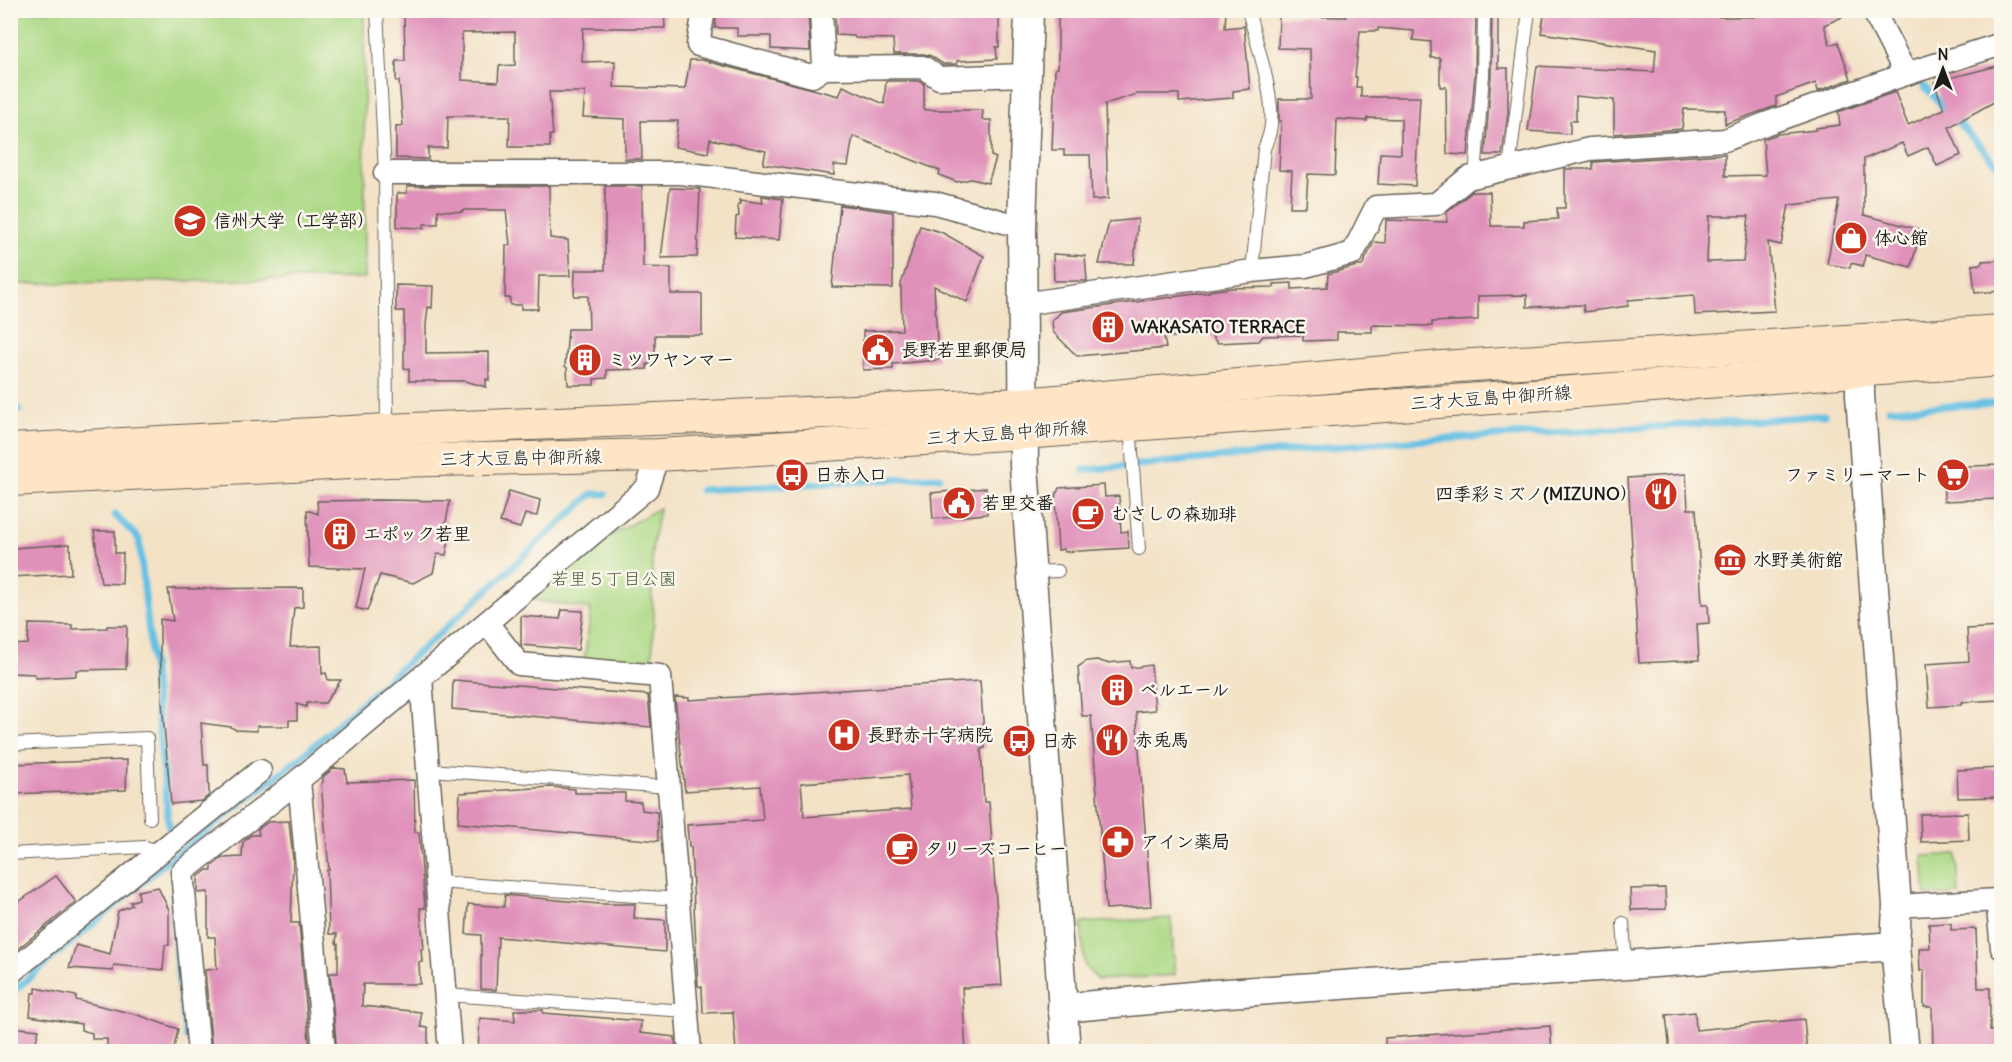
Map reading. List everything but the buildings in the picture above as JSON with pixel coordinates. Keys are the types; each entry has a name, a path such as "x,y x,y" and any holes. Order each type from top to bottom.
{"main road":[{"name":"三才大豆島中御所線","path":"10,480 388,445 658,454 1023,418 1442,367 2001,331"},
{"name":"三才大豆島中御所線","path":"10,450 388,445 1023,418 1130,424 2001,360"}],"street":[{"path":"704,10 698,45 812,76 824,68 923,67 939,78 1026,75"},
{"path":"821,10 824,68"},
{"path":"1029,10 1023,227 1023,418 1045,571 1051,819 1066,1052"},
{"path":"1873,10 1906,74"},
{"path":"1022,304 1252,271 1306,266 1353,253 1376,207 1436,204 1468,178 1590,149 1725,140 1906,74 2001,44"},
{"path":"385,173 681,173 935,203 1023,227"},
{"path":"1860,341 1859,371 1896,906 1895,946 1905,1052"},
{"path":"199,1052 182,872 299,780 647,488 658,454"},
{"path":"487,623 519,664 660,675 690,1052"},
{"path":"422,678 450,1052"},
{"path":"10,973 260,771"},
{"path":"299,780 324,1052"},
{"path":"1896,906 1997,900 2001,948"},
{"path":"1062,1008 1213,994 1895,946"}],"lane":[{"path":"377,10 385,173 388,445"},
{"path":"1248,10 1270,94 1272,114 1264,149 1252,271"},
{"path":"1475,176 1483,75 1484,10"},
{"path":"1509,168 1529,10"},
{"path":"1130,424 1139,549"},
{"path":"10,744 147,738 150,818"},
{"path":"429,770 669,787"},
{"path":"10,854 146,847 160,851"},
{"path":"437,882 678,899"},
{"path":"1623,923 1626,965"},
{"path":"446,994 687,1011"}],"green space":[{"name":"信州大学（工学部）","path":"10,11 364,11 365,278 11,284"},
{"name":"若里５丁目公園","path":"659,508 652,549 654,612 652,665 584,663 591,609 533,600 596,544"},
{"path":"1957,854 1959,894 1926,896 1923,856"},
{"path":"1171,918 1175,975 1098,980 1085,967 1081,923"}],"waterway":[{"path":"1924,86 2002,170"},
{"path":"10,401 19,410"},
{"path":"1889,409 2002,403"},
{"path":"1084,470 1376,443 1825,415"},
{"path":"701,490 939,477"},
{"path":"10,994 165,863 300,758 592,494 605,494"},
{"path":"115,515 139,539 170,836"},
{"path":"173,893 176,953 186,1037"}],"place":[{"name":"信州大学（工学部）","path":"190,221"},
{"name":"体心館","path":"1851,238"},
{"name":"WAKASATO TERRACE","path":"1108,327"},
{"name":"長野若里郵便局","path":"878,350"},
{"name":"ミツワヤンマー","path":"585,360"},
{"name":"日赤入口","path":"792,475"},
{"name":"ファミリーマート","path":"1953,475"},
{"name":"四季彩ミズノ(MIZUNO）","path":"1661,494"},
{"name":"若里交番","path":"959,503"},
{"name":"むさしの森珈琲","path":"1088,514"},
{"name":"エポック若里","path":"340,534"},
{"name":"水野美術館","path":"1730,560"},
{"name":"ベルエール","path":"1117,690"},
{"name":"長野赤十字病院","path":"844,735"},
{"name":"赤兎馬","path":"1112,740"},
{"name":"日赤","path":"1019,741"},
{"name":"アイン薬局","path":"1118,842"},
{"name":"タリーズコーヒー","path":"902,849"}]}
